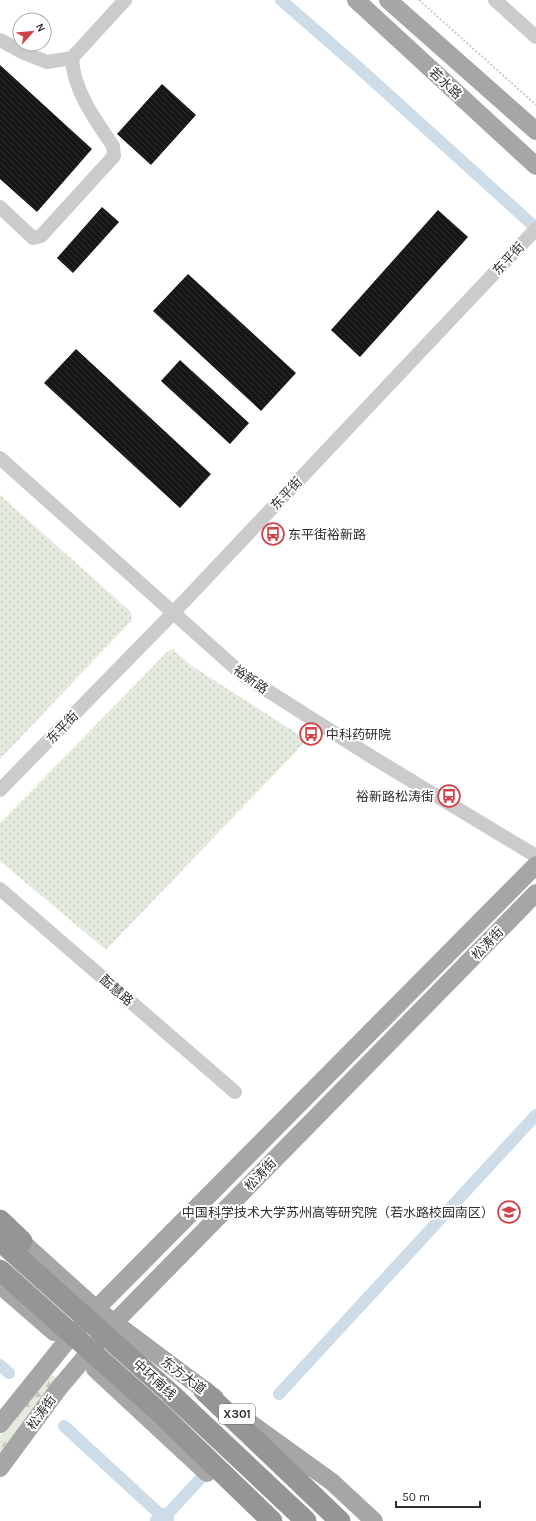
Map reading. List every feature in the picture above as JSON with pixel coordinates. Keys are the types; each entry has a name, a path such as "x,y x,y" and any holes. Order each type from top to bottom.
{"highway":[{"path":"0,1221 22,1241"},
{"name":"中环南线","path":"0,1241 170,1393 306,1521"},
{"name":"中环南线","path":"0,1270 157,1410 264,1518"},
{"path":"204,1390 340,1521"}],"main road":[{"name":"若水路","path":"356,0 536,166"},
{"name":"若水路","path":"388,0 536,131"},
{"name":"松涛街","path":"0,1424 66,1342 96,1309 536,865"},
{"name":"松涛街","path":"0,1468 59,1388 114,1323 536,893"},
{"name":"东方大道","path":"22,1241 96,1309 204,1390 332,1482 374,1521"},
{"path":"0,1285 264,1518"}],"street":[{"path":"0,40 24,53 47,62 72,58 125,0"},
{"path":"495,0 536,37"},
{"path":"0,207 33,238 41,236 114,156 114,146 76,84 72,72 72,58"},
{"name":"东平街","path":"0,790 174,612 522,242 536,229"},
{"name":"裕新路","path":"0,458 243,675 372,757 536,856"},
{"name":"酝慧路","path":"0,889 234,1092"}],"path":[{"path":"419,0 536,105"}],"green space":[{"path":"0,495 131,612 132,620 0,759"},
{"path":"173,649 189,664 307,740 106,950 0,861 0,823 167,652"},
{"path":"49,1373 57,1379 0,1452 0,1435"}],"building":[{"path":"0,65 92,149 37,212 0,179"},
{"path":"162,84 196,115 151,165 117,134"},
{"path":"102,207 119,222 73,273 57,258"},
{"path":"438,210 468,237 360,357 331,330"},
{"path":"188,274 296,373 261,411 153,311"},
{"path":"76,349 211,474 180,508 44,383"},
{"path":"180,360 249,423 230,444 161,381"}],"waterway":[{"path":"281,0 358,67 536,228"},
{"path":"279,1394 536,1115"},
{"path":"0,1365 9,1373"},
{"path":"64,1426 164,1518"},
{"path":"168,1521 164,1518 201,1478"},
{"path":"160,1521 164,1518"}],"place":[{"name":"东平街裕新路","path":"273,534"},
{"name":"中科药研院","path":"311,734"},
{"name":"裕新路松涛街","path":"449,796"},
{"name":"中国科学技术大学苏州高等研究院（若水路校园南区）","path":"509,1212"}]}
